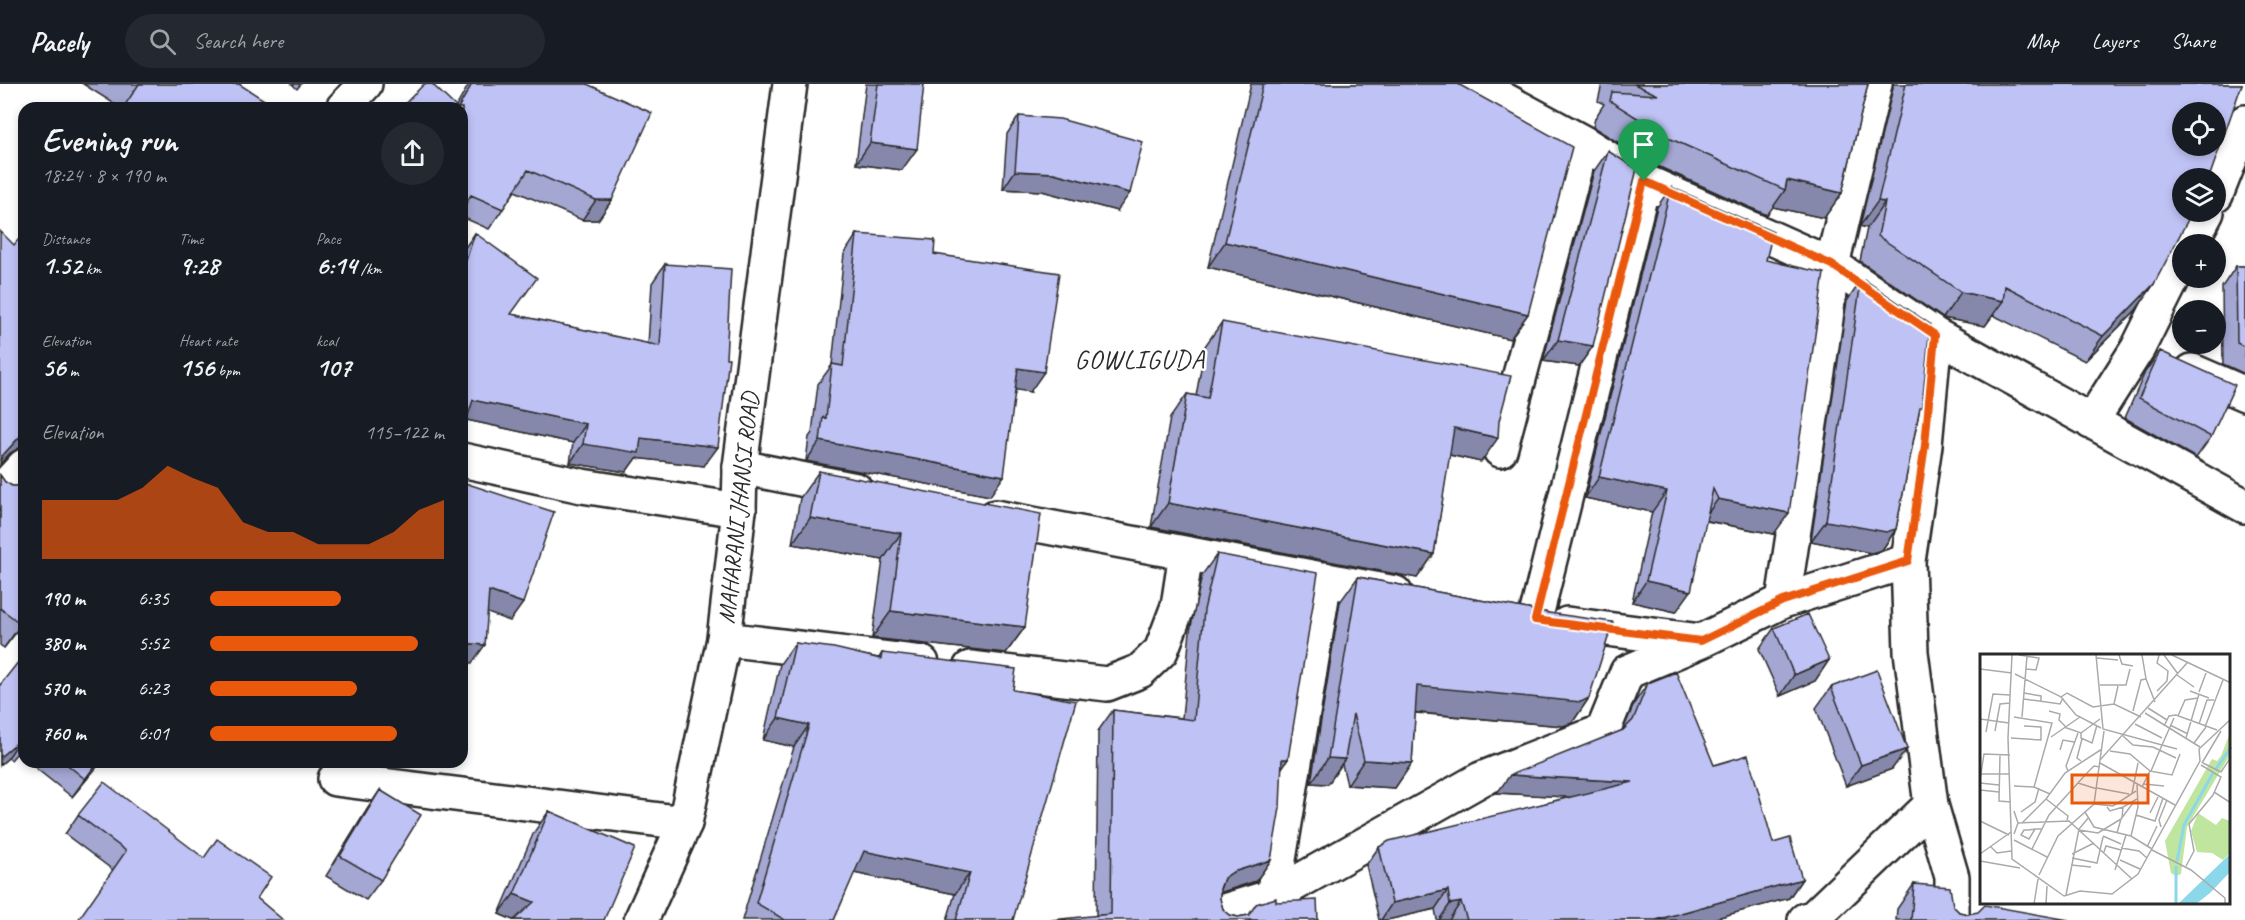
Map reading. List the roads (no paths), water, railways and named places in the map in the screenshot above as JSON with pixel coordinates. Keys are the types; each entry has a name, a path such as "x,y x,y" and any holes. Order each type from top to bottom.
{"street":[{"path":"349,102 365,84"},
{"name":"MAHARANI JHANSI ROAD","path":"640,920 685,823 724,639 739,510 740,467 790,84"},
{"path":"1475,84 1582,142 1644,181 1832,265 1935,335 2245,506"},
{"path":"1783,601 1826,319 1832,265 1875,84"},
{"path":"2226,170 2245,122"},
{"path":"1500,450 1582,142"},
{"path":"1644,181 1524,617 1701,641"},
{"path":"2091,422 2138,348 2172,280"},
{"path":"1935,335 1925,445 1908,561 1911,652 1931,805 1952,877 1952,920"},
{"path":"2138,348 2245,394"},
{"path":"468,461 582,486 739,510"},
{"path":"740,467 881,495"},
{"path":"0,492 18,472"},
{"path":"963,511 1418,597"},
{"path":"724,639 1107,684 1140,671 1161,651 1178,606 1186,554"},
{"path":"1224,920 1224,911 1273,896 1481,778 1603,731 1627,672 1701,641 1783,601 1908,561"},
{"path":"1273,896 1325,579"},
{"path":"335,779 685,823"},
{"path":"1811,919 1931,805"}],"district":[{"name":"GOWLIGUDA","path":"1140,359"}]}
